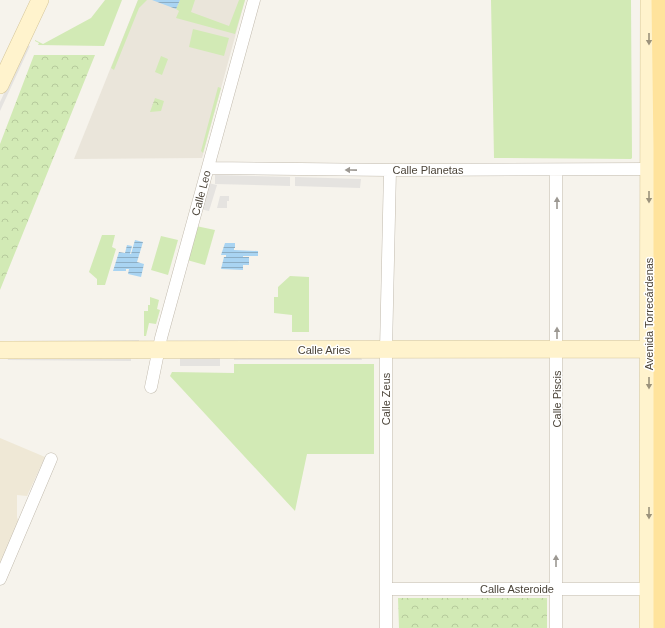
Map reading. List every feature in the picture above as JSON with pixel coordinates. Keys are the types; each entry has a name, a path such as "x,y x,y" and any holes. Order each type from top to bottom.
{"main road":[{"name":"Avenida Torrecárdenas","path":"662,0 663,628"}],"street":[{"path":"0,85 40,0"},
{"name":"Calle Leo","path":"151,387 158,351 254,0"},
{"name":"Avenida Torrecárdenas","path":"648,628 649,0"},
{"name":"Calle Planetas","path":"208,168 390,170 649,169"},
{"name":"Calle Zeus","path":"386,628 386,350 390,170"},
{"name":"Calle Piscis","path":"556,170 556,628"},
{"name":"Calle Aries","path":"0,350 158,351 649,349"},
{"path":"0,579 51,459"},
{"name":"Calle Asteroide","path":"386,589 648,589"}],"shaded area":[{"path":"138,0 245,0 202,158 74,159"},
{"path":"27,45 30,46 0,111 0,102"},
{"path":"215,175 290,177 290,186 215,184"},
{"path":"295,177 361,179 360,188 295,186"},
{"path":"208,183 217,185 209,211 200,209"},
{"path":"220,196 229,196 227,208 217,208"},
{"path":"139,340 139,344 15,344 15,341"},
{"path":"7,356 131,356 131,361 8,360"},
{"path":"180,357 220,357 220,366 180,366"},
{"path":"234,357 361,357 362,360 234,360"},
{"path":"0,438 45,457 27,496 17,495 17,517 21,529 0,579"}],"green space":[{"path":"105,0 122,0 104,46 38,45 39,43 35,41 43,44 91,18"},
{"path":"138,0 147,0 139,8 114,70 111,68"},
{"path":"180,0 195,0 191,12 229,26 239,0 245,0 235,34 176,18 179,11 176,9"},
{"path":"491,0 631,0 631,159 494,158"},
{"path":"193,29 229,38 224,56 189,47"},
{"path":"34,55 95,55 0,290 0,144"},
{"path":"161,56 168,59 162,75 155,72"},
{"path":"218,87 221,88 203,153 201,151"},
{"path":"155,98 164,101 161,111 150,112"},
{"path":"196,226 215,230 205,265 187,260"},
{"path":"102,235 115,235 112,247 116,249 105,285 97,285 97,279 89,272"},
{"path":"161,236 178,240 168,275 151,270"},
{"path":"290,276 309,277 309,332 292,332 292,315 274,313 274,297 278,297 278,287"},
{"path":"150,297 159,300 157,309 160,310 156,324 149,323 146,336 144,336 144,311 148,311"},
{"path":"234,364 374,364 374,454 307,454 295,511 170,376 172,372 234,373"},
{"path":"398,598 547,598 547,628 399,628"}],"water":[{"path":"152,0 180,0 176,9"},
{"path":"135,240 143,242 137,262 144,264 141,277 128,274 129,269 126,269 126,271 113,271 119,252 125,253 127,245 132,246 131,254"},
{"path":"225,243 235,243 234,250 258,251 258,256 243,256 249,257 249,265 243,265 243,270 221,269 224,257 226,257 226,255 221,255"}]}
